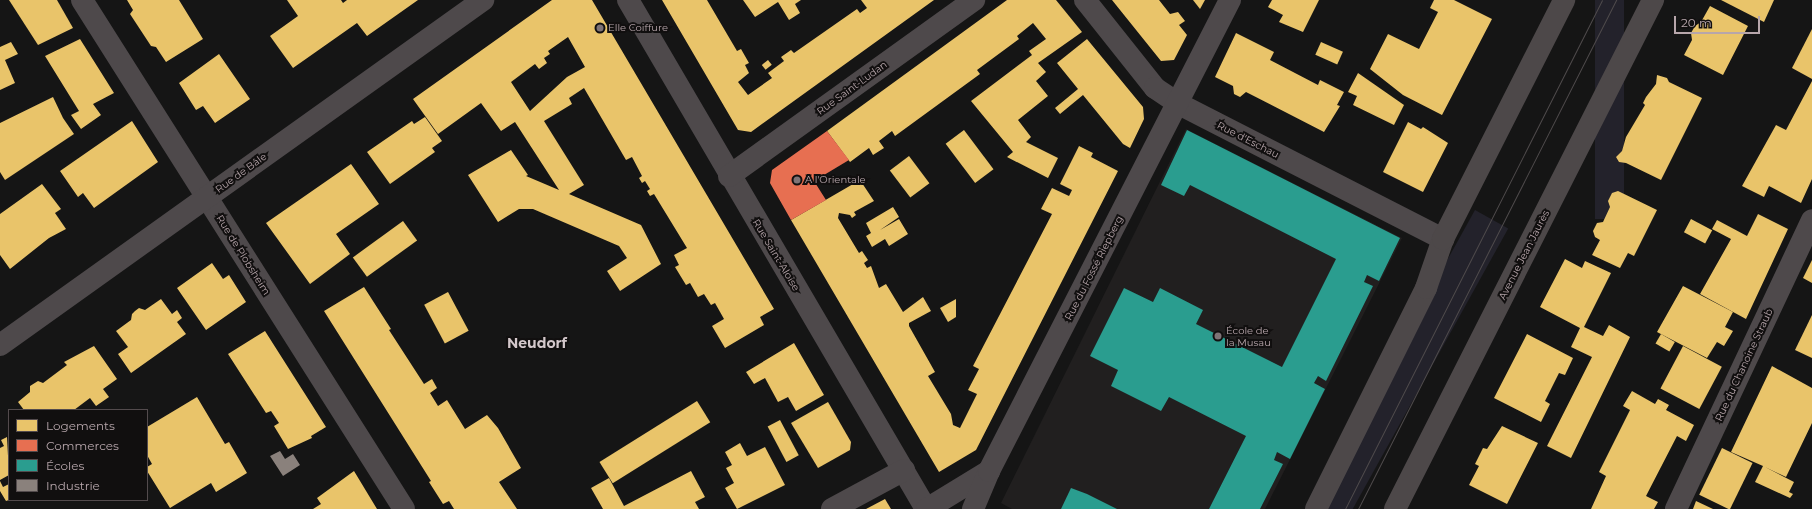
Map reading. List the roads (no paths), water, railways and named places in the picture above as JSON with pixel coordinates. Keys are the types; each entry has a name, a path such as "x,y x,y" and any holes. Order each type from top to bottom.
{"main road":[{"path":"1316,509 1426,288 1443,239 1564,0"},
{"name":"Avenue Jean Jaurès","path":"1395,509 1654,0"}],"street":[{"name":"Rue de Plobsheim","path":"82,0 404,509"},
{"name":"Rue de Bâle","path":"0,345 483,0"},
{"name":"Rue Saint-Aloïse","path":"628,0 729,176 926,509"},
{"name":"Rue Saint-Ludan","path":"729,176 974,0"},
{"name":"Rue d'Eschau","path":"1085,0 1155,88 1179,104 1443,239"},
{"name":"Rue du Fossé Riepberg","path":"973,509 989,471 1179,104 1230,0"},
{"name":"Rue du Chanoine Straub","path":"1676,509 1812,220"},
{"path":"832,509 904,470"},
{"path":"926,509 989,471"}],"tram line":[{"path":"1345,509 1602,0"},
{"path":"1358,509 1616,0"}],"place":[{"name":"Elle Coiffure","path":"600,28"},
{"name":"A l'Orientale","path":"797,180"},
{"name":"École de la Musau","path":"1218,336"}],"district":[{"name":"Neudorf","path":"537,343"}]}
